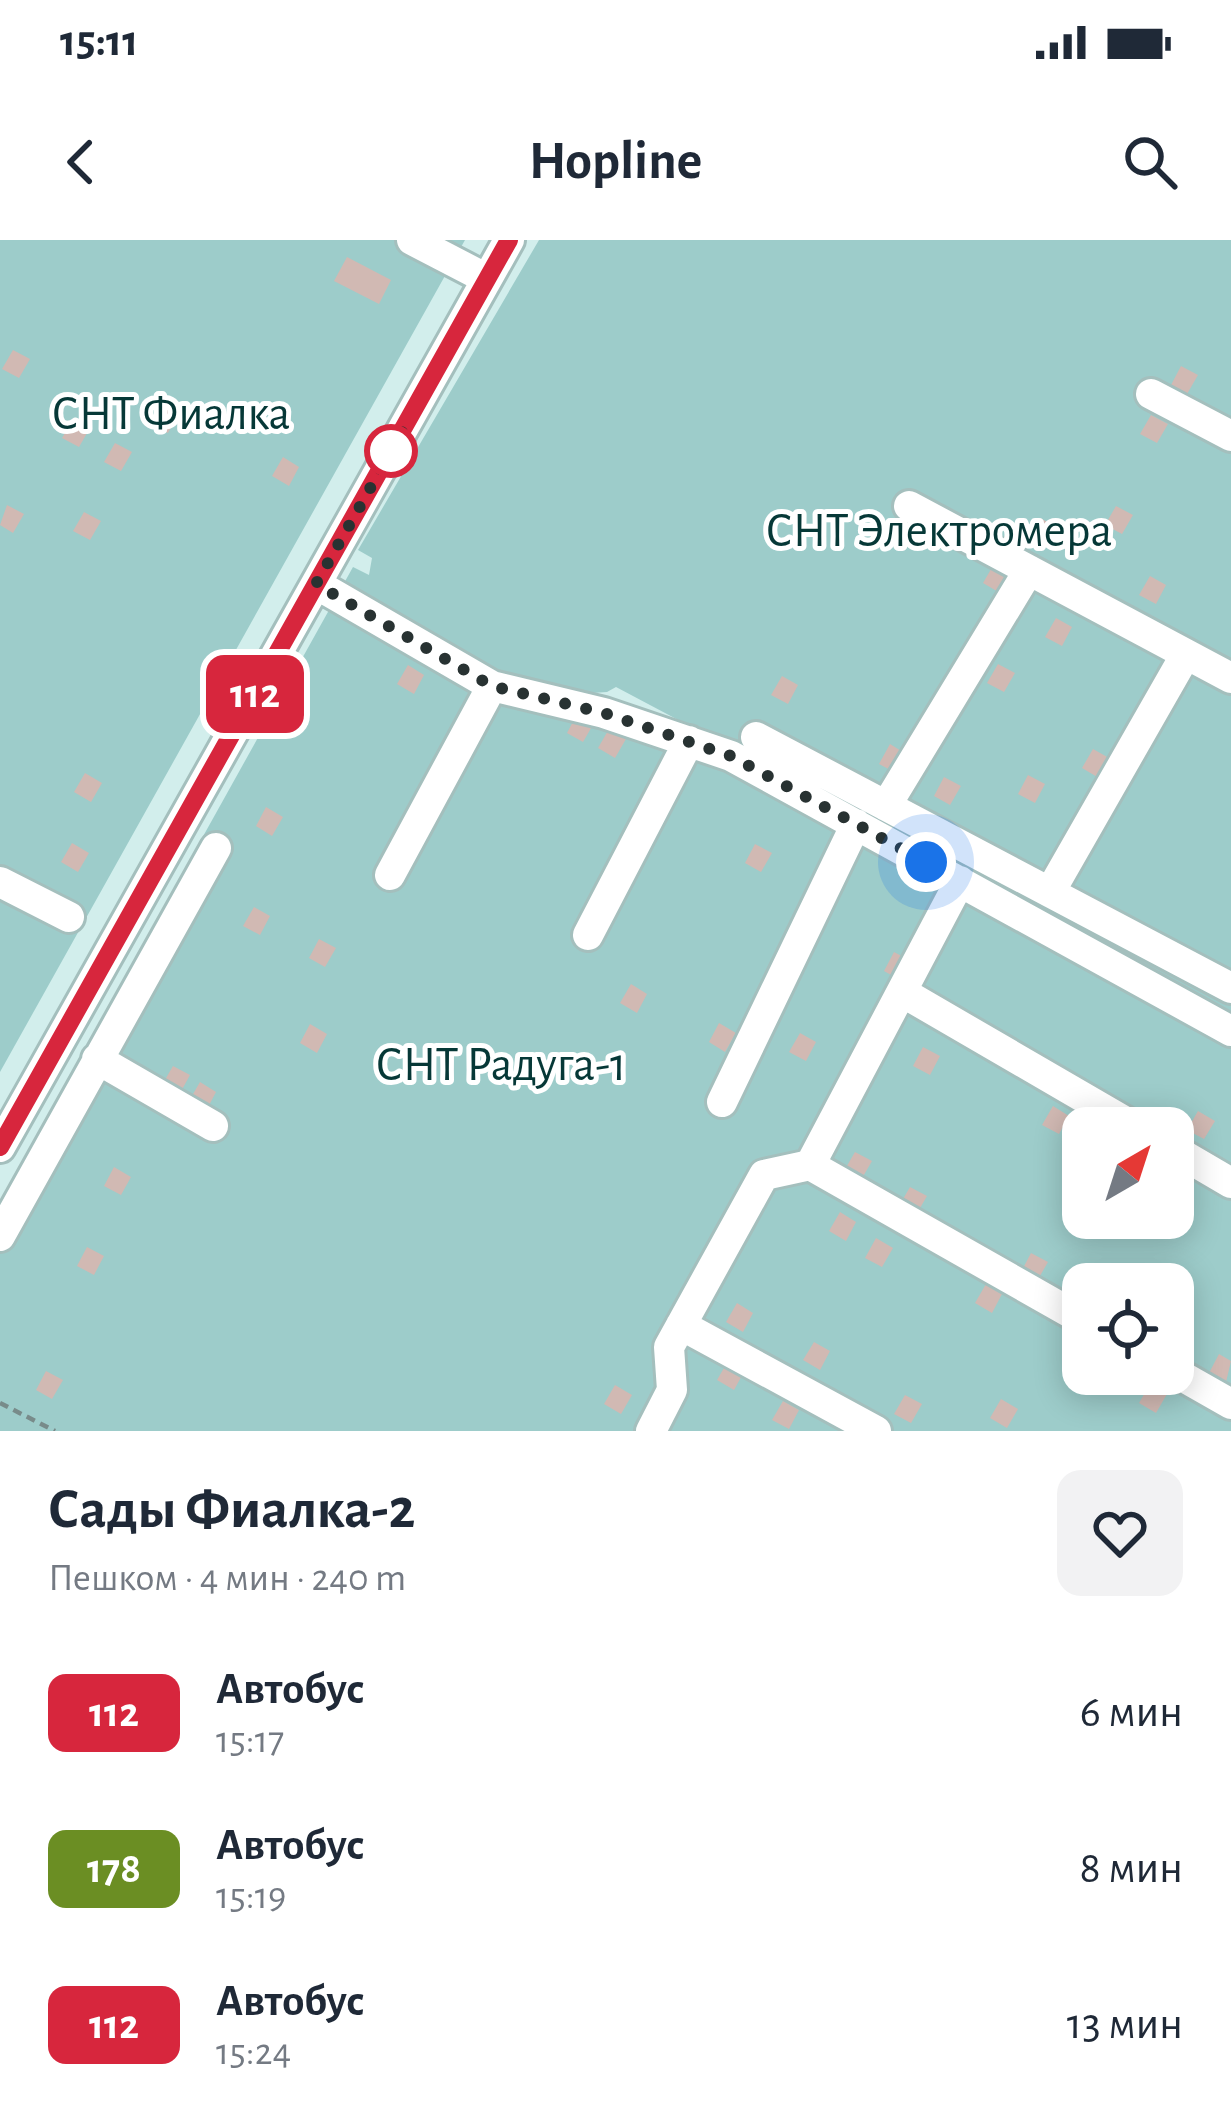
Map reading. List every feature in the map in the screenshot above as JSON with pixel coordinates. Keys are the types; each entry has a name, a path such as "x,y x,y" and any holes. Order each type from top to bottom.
{"street":[{"path":"412,240 487,279"},
{"path":"0,1147 509,240"},
{"path":"1151,394 1231,436"},
{"path":"909,506 1231,678"},
{"path":"886,806 1029,570"},
{"path":"316,584 492,686 604,713 731,756 1231,1030"},
{"path":"1050,892 1186,653"},
{"path":"390,875 492,686"},
{"path":"756,737 1228,980"},
{"path":"588,935 688,741"},
{"path":"722,1102 856,824"},
{"path":"0,1236 216,848"},
{"path":"810,1165 960,881"},
{"path":"0,882 68,916"},
{"path":"902,992 1100,1107"},
{"path":"97,1059 213,1126"},
{"path":"1194,1161 1231,1183"},
{"path":"651,1431 672,1390 669,1347 764,1174 810,1165 1062,1308"},
{"path":"681,1324 876,1431"},
{"path":"1194,1383 1231,1404"}],"path":[{"path":"0,1403 55,1431"}],"green space":[{"name":"СНТ Фиалка","path":"0,240 465,240 0,1072"},
{"name":"СНТ Радуга-1","path":"539,240 1231,240 1231,1013 616,687 592,693 1231,1030 1231,1431 0,1431 0,1201 353,567 369,575 372,558 358,550"}],"building":[{"path":"347,257 391,280 379,304 334,281"},
{"path":"13,350 30,359 19,378 2,369"},
{"path":"1181,366 1198,375 1187,394 1171,385"},
{"path":"161,405 178,414 168,433 150,424"},
{"path":"1151,415 1168,424 1157,443 1140,434"},
{"path":"73,419 90,428 79,447 62,438"},
{"path":"115,443 132,452 121,471 104,462"},
{"path":"283,457 299,467 289,486 272,476"},
{"path":"7,505 24,514 13,533 0,525"},
{"path":"1116,506 1133,515 1122,534 1105,525"},
{"path":"84,512 101,521 90,540 73,531"},
{"path":"1040,518 1057,527 1047,546 1030,536"},
{"path":"994,564 1011,574 1000,593 983,583"},
{"path":"1150,576 1166,585 1156,604 1139,595"},
{"path":"1056,618 1072,627 1062,646 1045,637"},
{"path":"998,664 1015,673 1004,692 987,683"},
{"path":"408,665 424,675 414,694 397,684"},
{"path":"782,676 798,685 788,704 771,695"},
{"path":"577,714 594,723 583,742 567,733"},
{"path":"609,729 626,739 615,758 598,748"},
{"path":"890,744 906,754 896,773 879,764"},
{"path":"1093,749 1109,758 1099,778 1082,768"},
{"path":"85,773 102,783 91,802 74,792"},
{"path":"1028,775 1045,784 1035,803 1018,794"},
{"path":"944,777 961,786 950,805 934,796"},
{"path":"266,807 283,817 272,836 256,826"},
{"path":"72,843 89,853 78,872 61,862"},
{"path":"755,844 772,853 761,872 745,863"},
{"path":"254,907 270,916 260,935 243,926"},
{"path":"319,939 336,948 325,967 309,958"},
{"path":"894,952 911,961 900,980 884,971"},
{"path":"631,984 647,994 637,1013 620,1003"},
{"path":"719,1023 736,1033 725,1052 709,1042"},
{"path":"310,1024 327,1034 317,1053 300,1043"},
{"path":"800,1033 816,1042 806,1061 789,1052"},
{"path":"923,1047 940,1056 930,1075 913,1066"},
{"path":"173,1066 190,1075 179,1095 162,1085"},
{"path":"200,1082 216,1092 206,1111 189,1101"},
{"path":"1053,1106 1062,1112 1059,1134 1042,1125"},
{"path":"1198,1111 1215,1121 1204,1139 1194,1134"},
{"path":"855,1152 872,1161 861,1180 844,1171"},
{"path":"114,1167 131,1177 121,1195 104,1186"},
{"path":"910,1187 927,1196 916,1215 899,1206"},
{"path":"840,1212 856,1222 846,1241 829,1231"},
{"path":"876,1238 893,1248 882,1267 865,1258"},
{"path":"87,1247 104,1256 94,1275 77,1266"},
{"path":"1031,1253 1048,1262 1037,1281 1021,1272"},
{"path":"986,1284 1002,1294 992,1313 975,1303"},
{"path":"737,1303 753,1313 743,1332 726,1322"},
{"path":"814,1342 830,1351 820,1370 803,1360"},
{"path":"1219,1354 1231,1361 1226,1382 1209,1373"},
{"path":"728,1361 745,1370 734,1390 717,1380"},
{"path":"46,1371 63,1380 52,1399 36,1390"},
{"path":"615,1385 632,1395 621,1414 604,1404"},
{"path":"905,1395 922,1404 911,1423 894,1414"},
{"path":"1144,1395 1166,1395 1156,1413 1139,1403"},
{"path":"1001,1399 1018,1409 1007,1428 990,1418"},
{"path":"783,1401 799,1410 789,1429 772,1420"}],"bus line":[{"name":"112","path":"0,1147 509,240"}],"route":[{"path":"391,451 402,432 316,584 492,686 604,713 731,756 926,862"}],"park label":[{"name":"СНТ Электромера","path":"939,529"}]}
